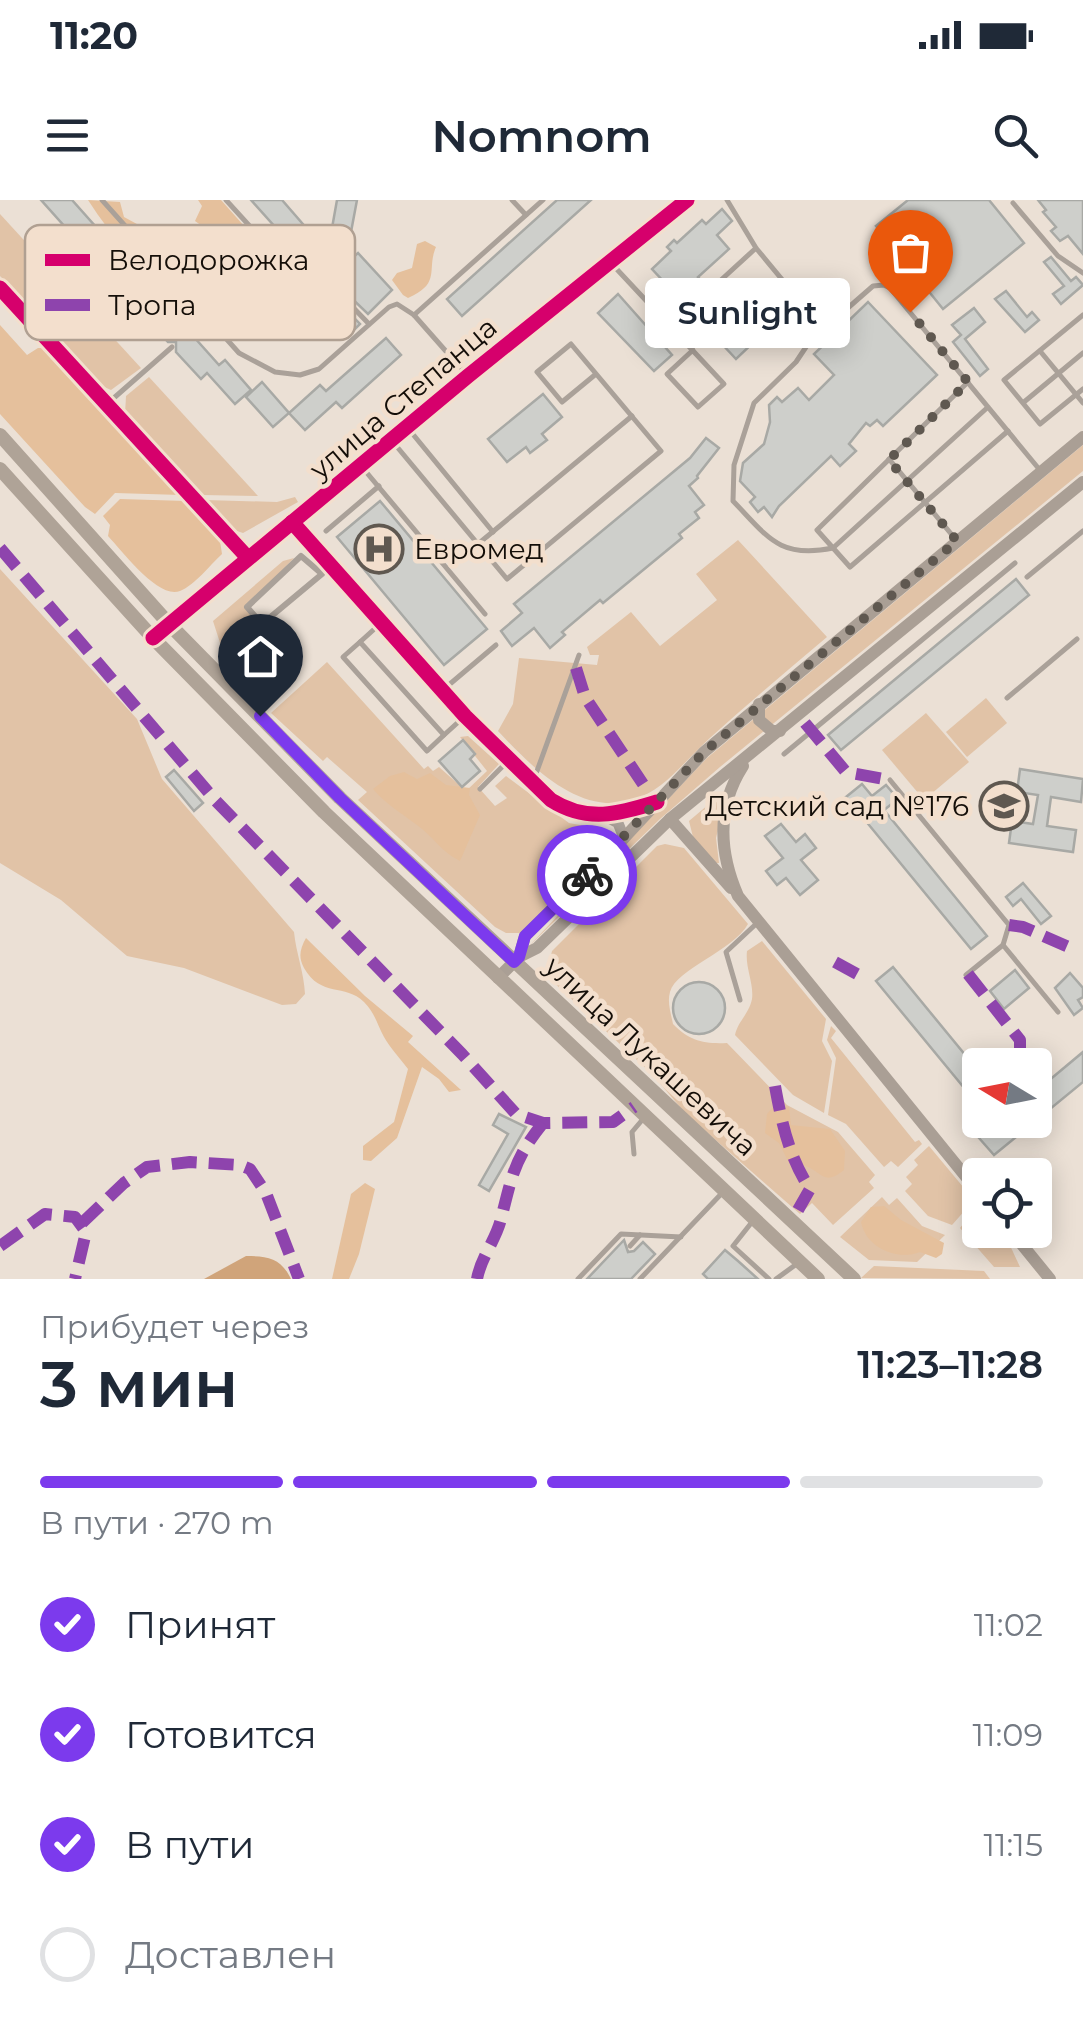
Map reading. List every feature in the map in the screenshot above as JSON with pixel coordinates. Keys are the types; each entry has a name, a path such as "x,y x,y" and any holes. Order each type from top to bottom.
{"main road":[{"name":"улица Лукашевича","path":"0,435 169,624 340,798 854,1279"},
{"path":"516,959 525,936 704,752 1083,437"},
{"name":"улица Лукашевича","path":"0,469 153,638 324,812 818,1279"},
{"path":"498,978 516,959 536,948 670,819 1083,482"},
{"path":"759,704 759,720 772,731 780,731"},
{"path":"738,896 726,869 724,809 734,781 750,755"},
{"path":"670,819 738,896 962,1172"},
{"path":"1025,1248 1050,1279"}],"street":[{"name":"улица Степанца","path":"153,638 687,200"},
{"path":"0,288 25,315"},
{"path":"48,340 248,558"},
{"path":"292,522 465,716 532,784 568,810 602,816 618,824 624,838"},
{"path":"302,556 322,574 262,624 247,607 302,556"},
{"path":"602,816 657,802"}],"lane":[{"path":"102,200 124,225"},
{"path":"226,200 248,225"},
{"path":"512,200 526,215"},
{"path":"414,316 543,200"},
{"path":"727,200 756,248 804,306 786,330 766,331 721,280 756,248"},
{"path":"1014,203 1058,256 1083,273"},
{"path":"610,260 693,350 724,384 698,407 667,374 693,350"},
{"path":"988,408 833,548 810,553 777,546 734,501 734,465 754,403 796,362 810,340 873,286 884,285 968,382 1041,471"},
{"path":"355,337 388,306 397,304 414,316 468,376"},
{"path":"355,310 369,324"},
{"path":"1083,315 1004,380 1040,424 1083,389"},
{"path":"228,340 239,352 275,372 300,375 319,369 351,340"},
{"path":"391,440 507,579 661,451 572,344 537,372 562,402 596,374"},
{"path":"107,404 172,347"},
{"path":"1040,350 1083,403"},
{"path":"1023,403 1083,353"},
{"path":"968,382 817,530 850,567 1008,431"},
{"path":"478,544 632,416"},
{"path":"406,427 494,532"},
{"path":"889,460 957,541"},
{"path":"361,465 485,614"},
{"path":"326,531 378,486"},
{"path":"1027,577 1083,531"},
{"path":"784,754 1016,563"},
{"path":"381,623 343,658 427,750 465,716"},
{"path":"1008,698 1078,639"},
{"path":"360,642 444,735"},
{"path":"442,690 496,644"},
{"path":"532,784 579,656"},
{"path":"480,789 508,761"},
{"path":"890,780 1009,925 1003,944 966,976"},
{"path":"740,1000 726,952 759,922"},
{"path":"1003,944 1058,1012"},
{"path":"634,1154 632,1132 644,1116"},
{"path":"640,1279 724,1191"},
{"path":"754,1219 733,1246 773,1279 800,1262"},
{"path":"578,1279 621,1234 681,1237"},
{"path":"630,1246 640,1235"}],"shaded area":[{"path":"88,200 120,202 124,217 139,225 105,225"},
{"path":"198,200 221,200 243,225 201,225 195,221 202,206"},
{"path":"0,214 25,241 25,303 0,276"},
{"path":"425,241 436,247 431,276 425,287 408,298 392,280 397,273 412,268 417,244"},
{"path":"0,325 27,355 46,348 181,495 115,493 95,514 85,507 0,414"},
{"path":"59,340 115,340 141,368 111,390 102,386"},
{"path":"149,377 258,496 202,495 125,414 126,396"},
{"path":"1083,445 1083,471 720,767 660,819 529,946 707,758"},
{"path":"295,497 298,502 243,533 234,530 205,500 277,502"},
{"path":"120,499 186,501 220,541 222,554 186,588 171,592 162,588 141,572 108,536 110,525 103,516"},
{"path":"738,540 827,637 661,785 638,798 615,803 593,801 551,781 498,731 513,704 519,658 597,665 599,655 590,655 587,647 631,612 660,646 717,600 696,574"},
{"path":"294,558 247,607 259,622 246,637 241,636 226,650 222,649 213,621 283,561"},
{"path":"0,569 137,719 162,779 294,932 305,994 296,1004 282,1005 184,968 127,956 61,900 0,863"},
{"path":"327,662 424,769 428,766 433,771 439,767 466,791 487,771 460,737 468,736 499,764 478,787 495,806 507,798 495,786 506,776 569,823 607,830 613,835 609,848 523,933 506,933 495,927 358,800 367,792 327,757 323,761 271,713"},
{"path":"986,698 1007,723 967,757 946,732"},
{"path":"926,713 969,762 924,800 882,750"},
{"path":"404,772 417,779 430,773 446,785 470,788 469,795 480,815 460,861 373,789 390,776"},
{"path":"728,788 716,838 719,863 715,863 693,837 689,821"},
{"path":"657,846 684,848 748,924 730,943 674,984 669,1000 673,1024 697,1040 727,1043 787,1105 838,1132 875,1175 869,1182 874,1188 833,1225 812,1203 800,1214 686,1114 652,1074 550,979 552,951"},
{"path":"306,938 413,1036 408,1042 461,1090 449,1092 422,1067 397,1138 371,1161 363,1160 363,1146 394,1122 408,1069 386,1041 364,1002 357,996 325,987 311,977 300,957"},
{"path":"762,941 826,1019 822,1041 832,1061 824,1113 793,1095 735,1035 752,999 747,951"},
{"path":"831,1026 836,1031 831,1038 915,1142 919,1140 922,1144 898,1167 891,1161 884,1167 846,1124 828,1115 836,1058 827,1040"},
{"path":"775,1105 789,1107 791,1125 830,1129 845,1151 844,1170 828,1178 806,1166 789,1163 779,1143 765,1133 767,1114"},
{"path":"929,1146 962,1186 962,1214 952,1225 928,1216 905,1191 912,1184 906,1177 918,1165 914,1160"},
{"path":"365,1183 375,1189 359,1254 349,1279 332,1279 351,1194"},
{"path":"882,1197 889,1205 897,1198 922,1226 945,1235 917,1262 869,1260 840,1237"},
{"path":"884,1206 944,1243 942,1254 936,1258 920,1252 902,1255 876,1245 861,1222 871,1207"},
{"path":"977,1248 1011,1248 1020,1267 994,1267"},
{"path":"246,1256 273,1260 291,1279 204,1279"},
{"path":"874,1266 984,1271 990,1279 861,1278"}],"building":[{"path":"41,200 72,200 94,225 63,225"},
{"path":"251,200 282,200 304,225 273,225"},
{"path":"337,200 357,200 352,225 333,225"},
{"path":"557,200 591,200 462,316 447,299"},
{"path":"908,200 989,200 1024,243 943,309 876,226"},
{"path":"1038,200 1083,200 1083,254 1068,236 1060,241 1051,231 1056,227"},
{"path":"722,209 732,221 717,235 729,249 698,277 756,340 736,359 652,269 671,251 667,247 674,240 677,243 702,220 706,224"},
{"path":"358,253 392,290 368,314 355,301"},
{"path":"1051,257 1071,281 1076,277 1083,285 1061,304 1053,294 1064,286 1044,262"},
{"path":"1006,291 1027,317 1032,312 1039,320 1025,332 995,299"},
{"path":"618,294 672,355 654,371 598,313"},
{"path":"868,302 937,375 883,426 877,420 870,426 866,423 849,444 856,451 840,466 831,456 772,517 764,507 758,512 750,502 755,497 740,481 743,463 764,444 770,422 769,405 777,397 782,402 798,388 809,400 834,375 814,354"},
{"path":"974,308 985,322 965,339 988,369 980,376 953,342 961,335 952,325"},
{"path":"386,338 401,355 342,408 336,402 305,430 289,413 320,385 326,391"},
{"path":"197,340 219,365 225,360 251,390 235,404 207,373 201,379 176,352 176,342 168,342"},
{"path":"262,382 289,413 273,427 246,397"},
{"path":"543,394 562,417 542,434 547,440 530,453 526,447 507,462 488,439"},
{"path":"706,438 719,448 689,486 704,505 695,512 699,518 679,534 682,538 603,603 600,600 562,632 565,635 550,648 534,628 512,646 501,631 522,613 514,604 690,458"},
{"path":"380,501 487,629 444,665 337,537"},
{"path":"1016,579 1029,595 841,750 828,735"},
{"path":"463,740 475,754 470,759 480,771 462,787 439,761"},
{"path":"1020,769 1083,779 1081,802 1051,797 1047,826 1076,830 1073,852 1009,843 1012,821 1033,824 1038,795 1017,792"},
{"path":"174,770 203,803 194,811 166,777"},
{"path":"862,784 872,796 886,785 898,799 884,810 987,936 971,949 846,797"},
{"path":"781,824 796,842 805,834 816,848 801,860 818,880 800,895 786,878 777,885 766,871 783,858 765,836"},
{"path":"1023,883 1051,916 1041,924 1021,899 1013,906 1006,897"},
{"path":"893,967 962,1051 962,1085 876,981"},
{"path":"1015,970 1029,988 1004,1009 990,991"},
{"path":"1070,973 1083,988 1083,997 1078,1000 1083,1008 1074,1015 1055,988"},
{"path":"699,982 717,990 725,1008 717,1026 699,1034 681,1026 673,1008 681,990"},
{"path":"1083,1052 1083,1082 1052,1107 1052,1078"},
{"path":"499,1114 526,1127 489,1191 479,1185 508,1134 493,1125"},
{"path":"979,1138 1015,1138 994,1155"},
{"path":"624,1240 628,1252 643,1242 655,1254 631,1279 587,1279"},
{"path":"725,1250 758,1279 708,1279 703,1274"}],"marked path":[{"path":"0,548 215,800 516,1114 543,1123 613,1122 634,1107"},
{"path":"576,668 585,697 643,784"},
{"path":"805,723 846,772 890,780"},
{"path":"1009,925 1071,948"},
{"path":"835,962 857,974"},
{"path":"968,974 1020,1040 1020,1048"},
{"path":"775,1086 787,1140 810,1189 798,1210"},
{"path":"477,1279 499,1227 515,1168 543,1123"},
{"path":"82,1223 147,1167 190,1162 240,1165 250,1169 266,1193 299,1279"},
{"path":"0,1246 45,1214 75,1217 86,1232 75,1279"}],"cycle path":[{"path":"153,638 687,200"},
{"path":"0,288 25,315"},
{"path":"48,340 248,558"},
{"path":"292,522 465,716 551,800 590,814 616,813 657,802"}],"way so far":[{"path":"587,875 704,752 957,541 889,460 968,382 910,312"}],"place":[{"name":"Sunlight","path":"910,312"},
{"name":"Евромед","path":"379,549"},
{"name":"Детский сад №176","path":"1004,806"}],"route":[{"path":"260,716 340,798 514,962 525,936 587,875"}]}
